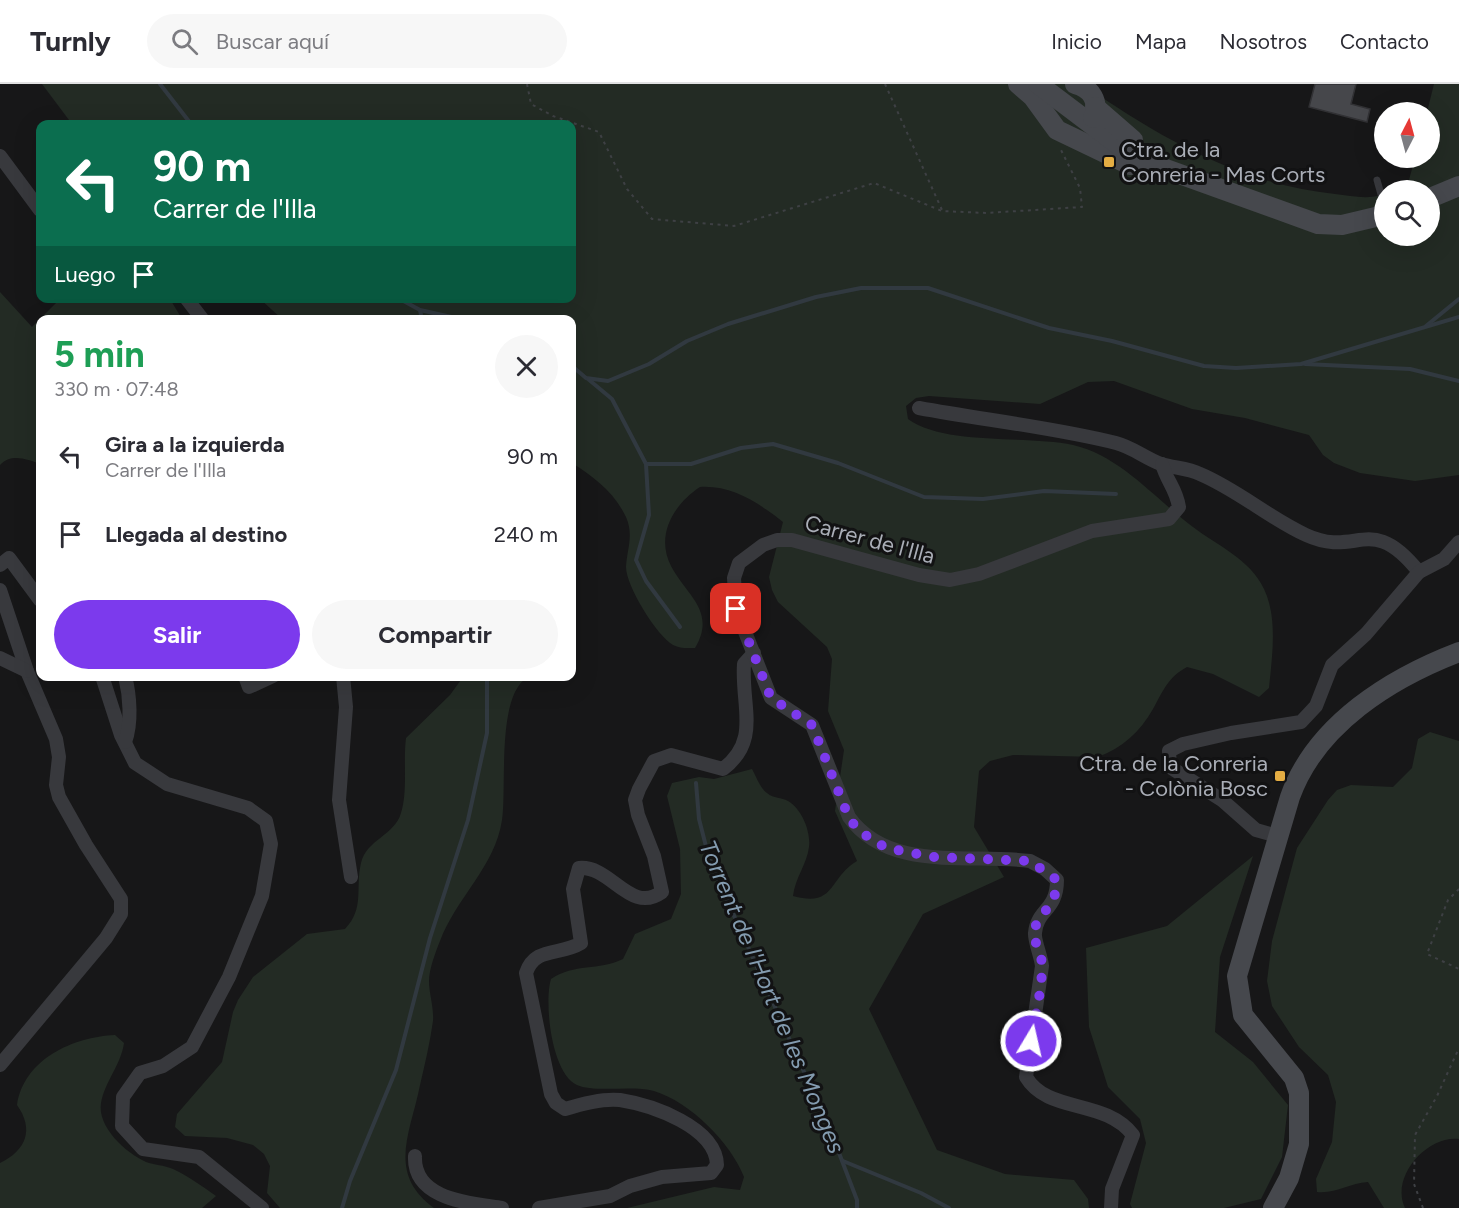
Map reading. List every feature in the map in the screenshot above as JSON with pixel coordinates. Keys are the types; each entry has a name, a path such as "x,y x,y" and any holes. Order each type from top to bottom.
{"street":[{"path":"1018,84 1055,124 1155,177 1205,193 1236,195 1318,224 1354,224 1374,218"},
{"path":"1066,86 1047,103 1055,124 1075,133 1093,116"},
{"path":"1066,86 1091,93 1093,116"},
{"path":"1066,86 1093,116 1156,155 1208,175 1236,195"},
{"path":"0,156 36,205"},
{"path":"1440,194 1459,186"},
{"path":"190,303 199,315"},
{"path":"919,408 1118,443 1162,464 1190,470 1212,479 1307,536 1338,543 1368,538 1382,540 1405,554 1419,572"},
{"name":"Carrer de l'Illa","path":"1111,1208 1112,1189 1133,1135 1123,1123 1109,1114 1048,1097 1034,1090 1026,1077 1042,966 1041,949 1034,935 1038,920 1057,896 1057,880 1030,861 934,857 886,848 871,841 859,831 849,818 812,725 771,698 736,609 734,578 740,564 763,545 777,540 792,540 934,578 964,578 1077,535 1106,528 1169,519 1179,507 1177,492 1166,480 1162,464"},
{"path":"1277,836 1256,830 1222,800 1170,767 1169,751 1183,744 1223,735 1300,722 1316,706 1332,665 1366,634 1419,572 1444,559 1459,542"},
{"path":"0,565 9,558 36,595"},
{"path":"0,590 27,671 56,739 58,757 56,784 59,797 86,845 118,892 123,905 118,922 106,938 0,1065"},
{"path":"1273,1208 1292,1170 1299,1144 1299,1093 1294,1078 1244,1015 1239,1003 1237,976 1277,836 1296,779 1348,716 1396,681 1459,652"},
{"path":"539,1208 610,1196 630,1186 662,1177 711,1173 717,1165 717,1155 705,1138 668,1114 620,1100 565,1109 556,1103 551,1094 526,973 530,963 537,955 570,949 581,943 573,889 579,868 590,867 640,899 652,900 662,892 654,856 638,815 635,800 639,789 654,762 671,755 723,769 736,759 746,742 744,664 754,653"},
{"path":"3,659 27,671"},
{"path":"104,681 135,764 167,784 248,808 266,821 271,844 262,896 229,977 192,1047 163,1066 140,1073 123,1097 122,1126 143,1149 199,1157 262,1208"},
{"path":"125,742 129,732 126,681"},
{"path":"247,681 249,687 262,681"},
{"path":"343,681 346,707 339,800 351,878"},
{"path":"415,1156 414,1166 418,1177 427,1185 456,1202 502,1208"}],"path":[{"path":"527,84 531,104 564,120"},
{"path":"885,84 942,211"},
{"path":"576,124 599,132 627,189 652,219 734,226 874,183 942,211 986,213 1082,207 1080,188 1052,132 1055,124"},
{"path":"1459,889 1448,900 1426,954 1459,969"},
{"path":"1423,1208 1414,1184 1415,1135 1437,1096 1459,1048"}],"shaded area":[{"path":"42,84 1082,84 1171,140 1234,169 1300,189 1360,197 1374,196 1374,246 1440,246 1440,180 1409,180 1412,168 1440,168 1440,102 1430,102 1434,84 1459,84 1459,475 1415,481 1360,473 1334,463 1323,455 1309,435 1245,418 1192,409 1114,381 1088,382 1040,404 929,396 916,398 906,406 908,419 943,433 1073,445 1107,459 1122,468 1193,527 1251,569 1264,589 1271,612 1273,638 1269,688 1259,697 1213,674 1187,667 1180,671 1163,690 1148,717 1136,732 1123,744 1107,753 1098,757 1013,755 990,761 979,771 974,827 1004,877 923,914 869,1009 937,1150 1005,1174 1074,1180 1088,1199 1089,1208 627,1208 714,1187 740,1190 744,1177 730,1151 708,1125 668,1096 645,1089 593,1088 577,1085 568,1078 561,1067 552,1036 548,1004 551,979 569,971 614,963 623,959 635,934 671,919 681,894 680,849 667,796 672,783 699,777 714,779 752,769 767,793 793,805 804,821 809,841 808,853 793,896 807,899 825,895 841,875 857,861 835,811 844,750 828,711 832,659 827,647 778,602 769,577 783,522 755,502 723,489 700,487 682,502 670,521 665,543 671,566 697,604 703,624 695,648 673,645 651,621 631,586 626,567 630,530 626,517 616,500 603,486 576,466 576,315 278,315 264,303 576,303 576,120 69,120"},
{"path":"0,292 32,327 36,323 36,463 14,458 0,465"},
{"path":"56,303 172,303 180,315 44,315"},
{"path":"460,681 524,681 518,687 511,702 507,721 502,820 498,837 484,868 447,925 430,971 429,986 433,1021 408,1135 406,1166 410,1181 419,1195 434,1208 280,1208 267,1193 270,1166 264,1154 253,1145 227,1138 185,1136 175,1127 177,1114 222,1062 233,1012 253,977 307,934 345,929 351,921 357,905 359,872 364,855 393,827 401,813 406,738 450,695"},
{"path":"1430,732 1459,741 1459,1139 1435,1144 1414,1160 1403,1184 1402,1196 1405,1208 1384,1208 1368,1182 1317,1192 1316,1179 1332,1142 1336,1102 1328,1075 1299,1047 1272,1006 1267,981 1272,941 1297,848 1328,800 1337,790 1351,785 1393,787 1412,768 1418,739"},
{"path":"1253,856 1220,957 1215,1032 1253,1062 1288,1105 1282,1157 1261,1199 1224,1208 1132,1208 1130,1204 1146,1143 1140,1119 1108,1087 1089,1027 1086,948 1167,926"},
{"path":"115,1035 124,1043 120,1059 101,1103 101,1112 108,1130 122,1146 138,1158 173,1169 216,1196 202,1208 0,1208 0,1163 16,1152 25,1138 25,1122 17,1105 21,1089 29,1075 53,1053 67,1046 83,1040"}],"building":[{"path":"1315,84 1356,84 1351,104 1370,109 1367,122 1309,107"}],"waterway":[{"path":"160,84 188,120"},
{"path":"576,369 586,378 608,381 649,364 687,341 728,324 816,297 861,288 928,288 1049,328 1112,341 1204,366 1236,368 1301,364 1459,317"},
{"path":"1426,326 1459,299"},
{"path":"407,303 420,310 442,315"},
{"path":"420,310 421,315"},
{"path":"1305,364 1410,369 1459,381"},
{"path":"588,379 612,399 646,464 691,464 741,448 773,444 838,463 924,497 983,499 1044,491 1116,494"},
{"name":"Torrent de l'Hort de les Monges","path":"646,464 649,515 636,560 646,581 680,627"},
{"path":"342,1208 350,1181 396,1070 430,938 468,820 487,733 487,681"},
{"name":"Torrent de l'Hort de les Monges","path":"696,783 699,819 710,862 831,1132 857,1200 857,1208"},
{"path":"843,1161 921,1193 949,1208"}],"place":[{"name":"Ctra. de la Conreria - Mas Corts","path":"1109,162"},
{"name":"Ctra. de la Conreria - Colònia Bosc","path":"1280,776"}],"route":[{"path":"736,609 771,698 812,725 849,818 859,831 871,841 886,848 934,857 1030,861 1045,869 1057,880 1057,896 1038,920 1034,935 1041,949 1042,966 1031,1041"}]}
